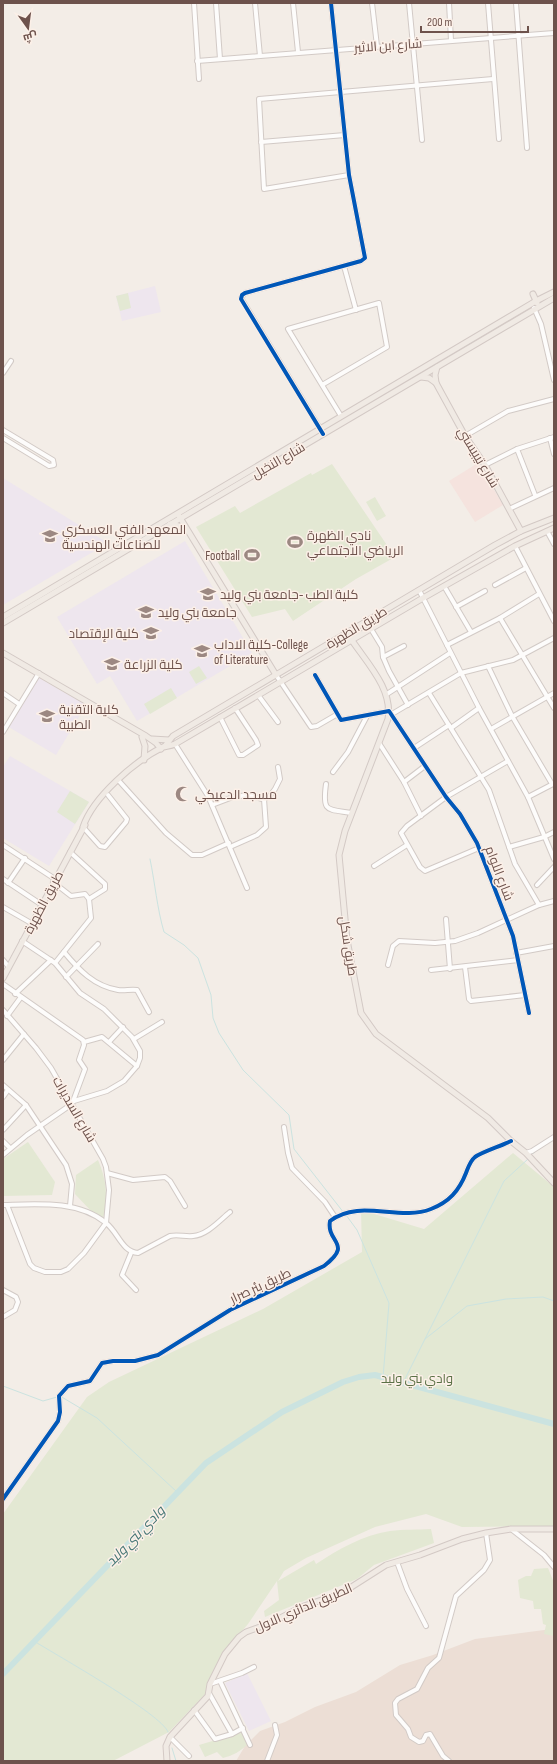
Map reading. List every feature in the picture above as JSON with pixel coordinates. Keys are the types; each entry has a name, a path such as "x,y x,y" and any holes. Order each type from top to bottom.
{"main road":[{"name":"شارع النخيل","path":"3,617 178,517 320,428 536,305 554,292"},
{"path":"533,294 536,305"},
{"name":"شارع النخيل","path":"536,305 554,298"},
{"name":"شارع النخيل","path":"3,623 170,524 178,517 188,513 421,377 437,367 455,352"},
{"path":"436,384 435,375 437,367"},
{"path":"421,377 429,378 436,384"},
{"name":"شارع تيبيستي","path":"436,384 465,436 485,465 521,531"},
{"path":"185,527 188,513"},
{"path":"178,517 276,675"},
{"name":"طريق الظهرة","path":"163,748 169,740 419,590 521,531 554,518"},
{"path":"170,524 185,527"},
{"name":"طريق الظهرة","path":"3,978 83,827 86,818 95,805 117,782 144,760 163,748 175,744 371,628 515,546 554,528"},
{"name":"طريق شكل","path":"351,640 386,694 390,713 342,839 339,861 347,940 361,1013 376,1034 488,1118 511,1141 526,1153 554,1183"},
{"path":"4,653 151,739 163,748"},
{"path":"137,732 163,748"},
{"path":"142,736 145,746 144,760"},
{"path":"151,739 169,740"},
{"name":"طريق الظهرة","path":"83,827 117,782"},
{"name":"الطريق الدائري الاول","path":"209,1693 210,1684 224,1654 239,1637 246,1632 271,1623 301,1607 342,1593 386,1565 486,1533 511,1529 554,1529"},
{"path":"167,1761 166,1746 170,1737 209,1693"}],"street":[{"path":"194,3 199,78"},
{"path":"216,3 220,59"},
{"path":"255,3 260,56"},
{"path":"293,3 298,52"},
{"path":"323,434 241,298 245,293 344,266 363,260 366,257 349,176 331,3"},
{"path":"372,3 377,46"},
{"path":"409,3 422,140"},
{"path":"449,3 451,40"},
{"path":"488,3 499,139"},
{"path":"516,3 527,148"},
{"name":"شارع ابن الاثير","path":"198,61 554,33"},
{"path":"349,176 264,189 260,142 259,99 493,79"},
{"path":"260,142 345,135"},
{"path":"344,266 356,310"},
{"path":"322,385 387,347 380,303 288,329 322,385 341,416"},
{"path":"536,305 554,380"},
{"path":"3,373 11,361"},
{"path":"465,436 508,411 554,399"},
{"path":"3,430 10,434 53,460 54,465 50,466 5,439 10,434"},
{"path":"485,465 517,449 552,438 554,454"},
{"path":"517,449 535,495"},
{"path":"509,509 535,495 554,488"},
{"path":"547,531 554,544"},
{"path":"515,546 554,621"},
{"path":"495,585 526,568"},
{"path":"444,586 471,632"},
{"path":"419,590 450,653 528,797 554,859"},
{"path":"456,607 485,591"},
{"path":"447,645 500,618 539,594"},
{"path":"500,618 524,655 554,708"},
{"path":"371,628 382,647 383,657 408,705"},
{"path":"315,675 336,715 343,720 390,713 408,705 461,673 504,663 524,655 554,638"},
{"path":"383,657 404,646"},
{"path":"386,694 450,653"},
{"path":"488,666 512,716 553,784 528,797"},
{"path":"3,732 39,673"},
{"path":"276,675 311,727 317,726 336,715"},
{"path":"429,693 493,798 515,864 539,905"},
{"path":"491,729 554,693"},
{"path":"3,694 19,704"},
{"path":"258,695 278,722"},
{"path":"220,717 239,755 256,748 258,745 256,740 235,708"},
{"path":"414,748 479,708"},
{"name":"شارع اللوام","path":"390,713 425,766 460,814 479,848 507,919 518,960 529,1013"},
{"path":"333,772 348,752 367,716"},
{"path":"379,743 404,782 421,816"},
{"path":"175,744 200,780 247,888"},
{"path":"479,848 425,872 420,867 401,833 446,796 508,761"},
{"path":"404,782 425,766"},
{"path":"212,805 233,797 248,795 264,799 273,793 280,779 278,767"},
{"path":"117,782 166,833 192,855 202,855 257,835 266,826 264,799"},
{"path":"326,784 323,800 326,806 329,809 352,813"},
{"path":"83,827 100,846 105,848 126,822 127,819 124,814 108,795"},
{"path":"509,847 544,837 554,832"},
{"path":"3,845 25,858 54,880 71,896 85,894 89,899 91,918 64,952 15,994"},
{"path":"374,866 407,845"},
{"path":"70,852 105,884 105,889 89,899"},
{"path":"8,883 25,858"},
{"path":"537,885 554,867"},
{"path":"3,879 42,905"},
{"path":"388,965 393,946 399,941 448,942 478,933 539,905 554,901"},
{"path":"3,907 31,923"},
{"path":"446,919 450,968"},
{"path":"3,1155 10,1148 73,1102 116,1086 124,1081 137,1066 140,1058 140,1052 134,1039 123,1027 96,1003 80,993 52,962 22,941"},
{"path":"66,977 98,944"},
{"path":"516,953 554,946"},
{"path":"64,952 77,967 96,983 111,989 137,990 150,1012"},
{"path":"3,960 8,966"},
{"path":"431,970 518,960"},
{"path":"465,967 469,999 471,1001 525,995"},
{"path":"3,984 84,1042"},
{"path":"7,1016 21,997"},
{"name":"شارع السديرات","path":"3,1010 51,1068 73,1102 103,1159 107,1173 109,1190 106,1223"},
{"path":"134,1039 162,1022"},
{"path":"109,1042 123,1027"},
{"path":"3,1060 24,1034"},
{"path":"84,1042 102,1037 137,1066"},
{"path":"73,1102 85,1069 79,1060 84,1042"},
{"path":"3,1085 26,1105 41,1125 66,1165 71,1178 70,1206"},
{"path":"3,1097 8,1090"},
{"path":"3,1130 26,1105"},
{"path":"284,1127 292,1168 325,1202 335,1217 355,1211 409,1212 430,1210 447,1202 456,1193 474,1158 511,1141"},
{"path":"526,1153 532,1151 554,1137"},
{"path":"3,1141 10,1148"},
{"path":"107,1173 133,1180 165,1177 170,1181 185,1206"},
{"path":"106,1223 84,1253 68,1269 54,1273 39,1270 30,1264 5,1205 70,1206 106,1223 131,1253"},
{"path":"131,1253 144,1251 170,1236 197,1236 230,1212"},
{"name":"طريق بئر صرار","path":"3,1499 58,1421 60,1412 60,1396 63,1390 68,1386 90,1381 98,1366 107,1361 135,1361 158,1355 230,1310 324,1266 338,1253 338,1246 329,1226 330,1221 335,1217"},
{"path":"131,1253 122,1275 136,1290"},
{"path":"3,1290 16,1297 18,1302 15,1310 3,1317"},
{"path":"511,1529 544,1555 554,1567"},
{"path":"449,1761 443,1756 430,1734 426,1735 422,1741 419,1742 411,1738 408,1729 396,1717 394,1707 398,1699 417,1688 424,1678 428,1668 441,1655 442,1643 456,1596 484,1570 490,1560 486,1533"},
{"path":"397,1562 407,1589 426,1626"},
{"path":"210,1684 242,1673 254,1667"},
{"path":"220,1681 250,1745"},
{"path":"209,1693 232,1734"},
{"path":"194,1710 215,1738 232,1734 243,1728"},
{"path":"267,1761 276,1736 275,1725"},
{"path":"170,1737 189,1756"},
{"path":"440,1761 443,1756"}],"shaded area":[{"path":"155,286 161,312 122,321 116,296"},
{"path":"478,463 503,505 475,522 449,481"},
{"name":"المعهد الفني العسكري للصناعات الهندسية","path":"3,478 108,543 3,605"},
{"name":"جامعة بني وليد","path":"185,541 252,653 137,721 110,676 97,684 57,617"},
{"name":"كلية التقنية الطبية","path":"39,678 86,705 56,755 7,726"},
{"path":"10,756 89,802 49,866 3,838 3,767"},
{"path":"554,1630 554,1761 236,1761 245,1746 260,1731 285,1722 315,1707 356,1692 400,1665 433,1655 475,1639"},
{"path":"247,1673 271,1721 249,1731 225,1683"}],"green space":[{"path":"128,293 131,308 120,311 116,296"},
{"name":"نادي الظهرة الرياضي الاجتماعي","path":"332,464 395,557 356,579 293,621 285,609 252,617 196,527 235,506 240,513 311,473 312,475"},
{"path":"375,497 386,516 377,521 366,502"},
{"path":"199,666 207,678 196,684 189,672"},
{"path":"171,688 177,698 150,714 144,704"},
{"path":"70,791 89,802 75,824 57,812"},
{"path":"28,1142 55,1182 52,1195 3,1196 3,1159"},
{"name":"وادي بني وليد","path":"513,1153 554,1187 554,1526 462,1527 426,1514 375,1527 306,1558 284,1571 278,1581 314,1560 316,1564 352,1543 380,1533 395,1530 431,1529 434,1543 374,1565 357,1579 265,1617 264,1611 279,1600 277,1581 248,1624 230,1645 210,1689 169,1732 113,1761 3,1761 3,1514 87,1397 109,1382 263,1309 362,1252 361,1210 424,1229"},
{"path":"98,1160 106,1189 106,1203 103,1218 94,1214 75,1194 76,1175"},
{"path":"548,1568 554,1583 554,1636 544,1634 546,1625 543,1624 541,1609 534,1609 533,1601 520,1598 518,1580 526,1576 531,1576 534,1569"},
{"path":"243,1732 248,1744 233,1755 223,1758 217,1752 205,1757 199,1745"}],"waterway":[{"path":"150,859 164,932 184,945 198,958 211,995 213,1018 219,1033 243,1070 289,1115 294,1149 344,1213"},
{"path":"532,1154 536,1151"},
{"path":"403,1383 504,1181 528,1159"},
{"path":"346,1215 357,1230 389,1303 383,1378"},
{"path":"425,1339 467,1306 506,1299 543,1297 554,1301"},
{"name":"وادي بني وليد","path":"3,1674 206,1463 282,1412 343,1382 359,1377 375,1375 554,1424"},
{"path":"3,1386 43,1401 57,1397"},
{"path":"60,1396 97,1418 177,1492"},
{"path":"34,1641 129,1699 148,1712 161,1723 168,1732"},
{"path":"172,1748 176,1761"}],"cycle path":[{"path":"323,434 241,299 242,295 245,293 361,261 365,258 349,175 331,3"},
{"path":"315,675 341,720 389,711 446,797 460,814 477,843 513,936 529,1013"},
{"path":"3,1499 58,1421 60,1412 59,1396 68,1386 90,1381 102,1363 113,1361 135,1361 158,1355 230,1310 324,1266 333,1258 338,1247 330,1228 330,1221 342,1214 354,1211 419,1212 431,1209 443,1203 457,1190 470,1163 475,1157 511,1141"}],"place":[{"name":"المعهد الفني العسكري للصناعات الهندسية","path":"50,536"},
{"name":"نادي الظهرة الرياضي الاجتماعي","path":"295,542"},
{"name":"Football","path":"252,555"},
{"name":"كلية الطب -جامعة بني وليد","path":"208,594"},
{"name":"جامعة بني وليد","path":"146,612"},
{"name":"كلية الإقتصاد","path":"151,633"},
{"name":"كلية الاداب-College of Literature","path":"202,651"},
{"name":"كلية الزراعة","path":"112,664"},
{"name":"كلية التقنية الطبية","path":"47,716"},
{"name":"مسجد الدعيكي","path":"183,794"}]}
